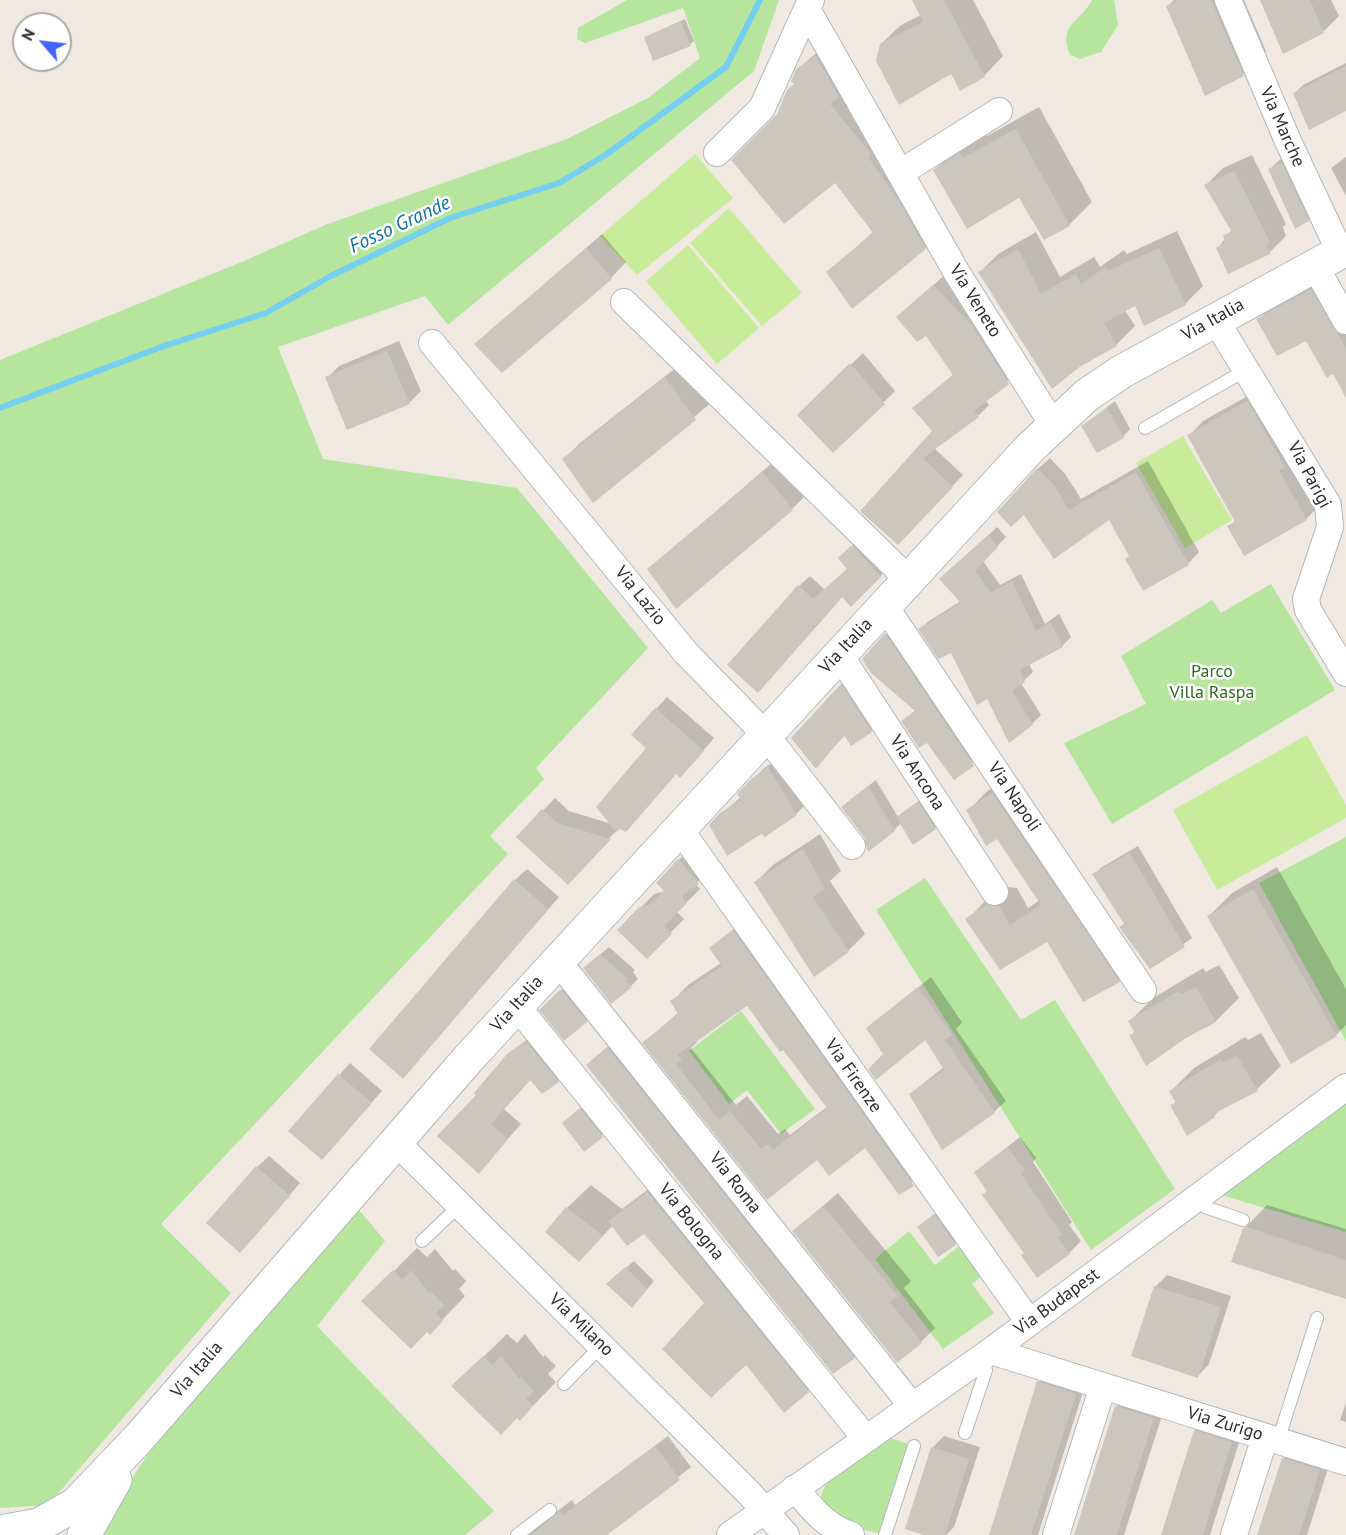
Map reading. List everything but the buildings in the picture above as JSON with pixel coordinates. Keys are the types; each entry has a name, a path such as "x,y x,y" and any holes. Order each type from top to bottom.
{"main road":[{"name":"Via Italia","path":"1,1534 39,1525 76,1504 138,1439 516,1005 884,604 1053,425 1087,395 1121,372 1333,256"},
{"name":"Via Italia","path":"84,1535 138,1439"}],"street":[{"name":"Via Marche","path":"1228,0 1287,139 1333,256 1346,321"},
{"name":"Via Veneto","path":"717,153 762,108 809,5"},
{"name":"Via Veneto","path":"809,5 957,273 1053,425"},
{"path":"900,173 999,111"},
{"path":"624,302 908,579"},
{"name":"Via Parigi","path":"1215,319 1318,484 1338,523 1306,599 1308,610 1346,673"},
{"name":"Via Lazio","path":"432,343 686,653 765,734 852,846"},
{"name":"Via Napoli","path":"884,604 1143,990"},
{"name":"Via Ancona","path":"839,654 995,892"},
{"name":"Via Firenze","path":"679,828 1029,1322"},
{"name":"Via Roma","path":"557,960 912,1406"},
{"name":"Via Bologna","path":"516,1005 866,1439"},
{"name":"Via Budapest","path":"730,1535 985,1355 1346,1088"},
{"name":"Via Milano","path":"395,1142 602,1346 786,1535"},
{"name":"Via Zurigo","path":"985,1355 1103,1386 1346,1462"},
{"path":"1056,1535 1103,1386"},
{"path":"1234,1535 1271,1439"},
{"path":"795,1488 813,1511 827,1523 851,1535"}],"lane":[{"path":"1145,428 1246,370"},
{"path":"1197,1198 1205,1207 1243,1220"},
{"path":"422,1241 459,1206"},
{"path":"1271,1439 1317,1318"},
{"path":"564,1384 602,1346"},
{"path":"965,1433 986,1370 985,1355"},
{"path":"885,1535 914,1446"},
{"path":"517,1535 550,1510"}],"green space":[{"path":"627,0 779,0 754,71 448,325 425,296 278,347 323,459 517,488 648,648 536,768 544,779 490,836 508,854 161,1224 231,1293 48,1505 0,1508 0,360 244,261 325,225 567,139 648,98 700,58 683,8 585,43 577,39 578,28"},
{"path":"1092,0 1114,0 1118,25 1101,52 1080,59 1070,55 1066,36 1072,24"},
{"path":"695,154 733,198 637,275 600,236"},
{"path":"729,208 802,293 762,326 690,243"},
{"path":"688,245 759,328 717,364 646,281"},
{"path":"1183,436 1232,520 1185,548 1136,463"},
{"name":"Parco Villa Raspa","path":"1271,584 1335,690 1112,824 1064,743 1146,704 1121,656 1212,600 1221,613"},
{"path":"1307,735 1346,805 1346,818 1217,890 1173,810"},
{"path":"1346,837 1346,1041 1259,883"},
{"path":"925,878 1021,1020 1055,1000 1175,1189 1091,1250 876,910"},
{"path":"741,1011 815,1109 781,1134 747,1090 729,1104 689,1051"},
{"path":"1346,1101 1346,1232 1221,1195"},
{"path":"359,1210 385,1241 317,1326 494,1511 465,1535 96,1535 149,1452 231,1351"},
{"path":"909,1231 935,1265 963,1243 985,1273 972,1284 994,1313 943,1349 875,1259"},
{"path":"885,1436 914,1446 885,1535 839,1521 825,1510 821,1498 825,1487 834,1475"}],"waterway":[{"name":"Fosso Grande","path":"0,408 164,346 266,313 329,277 450,218 559,183 607,154 726,67 760,0"}]}
